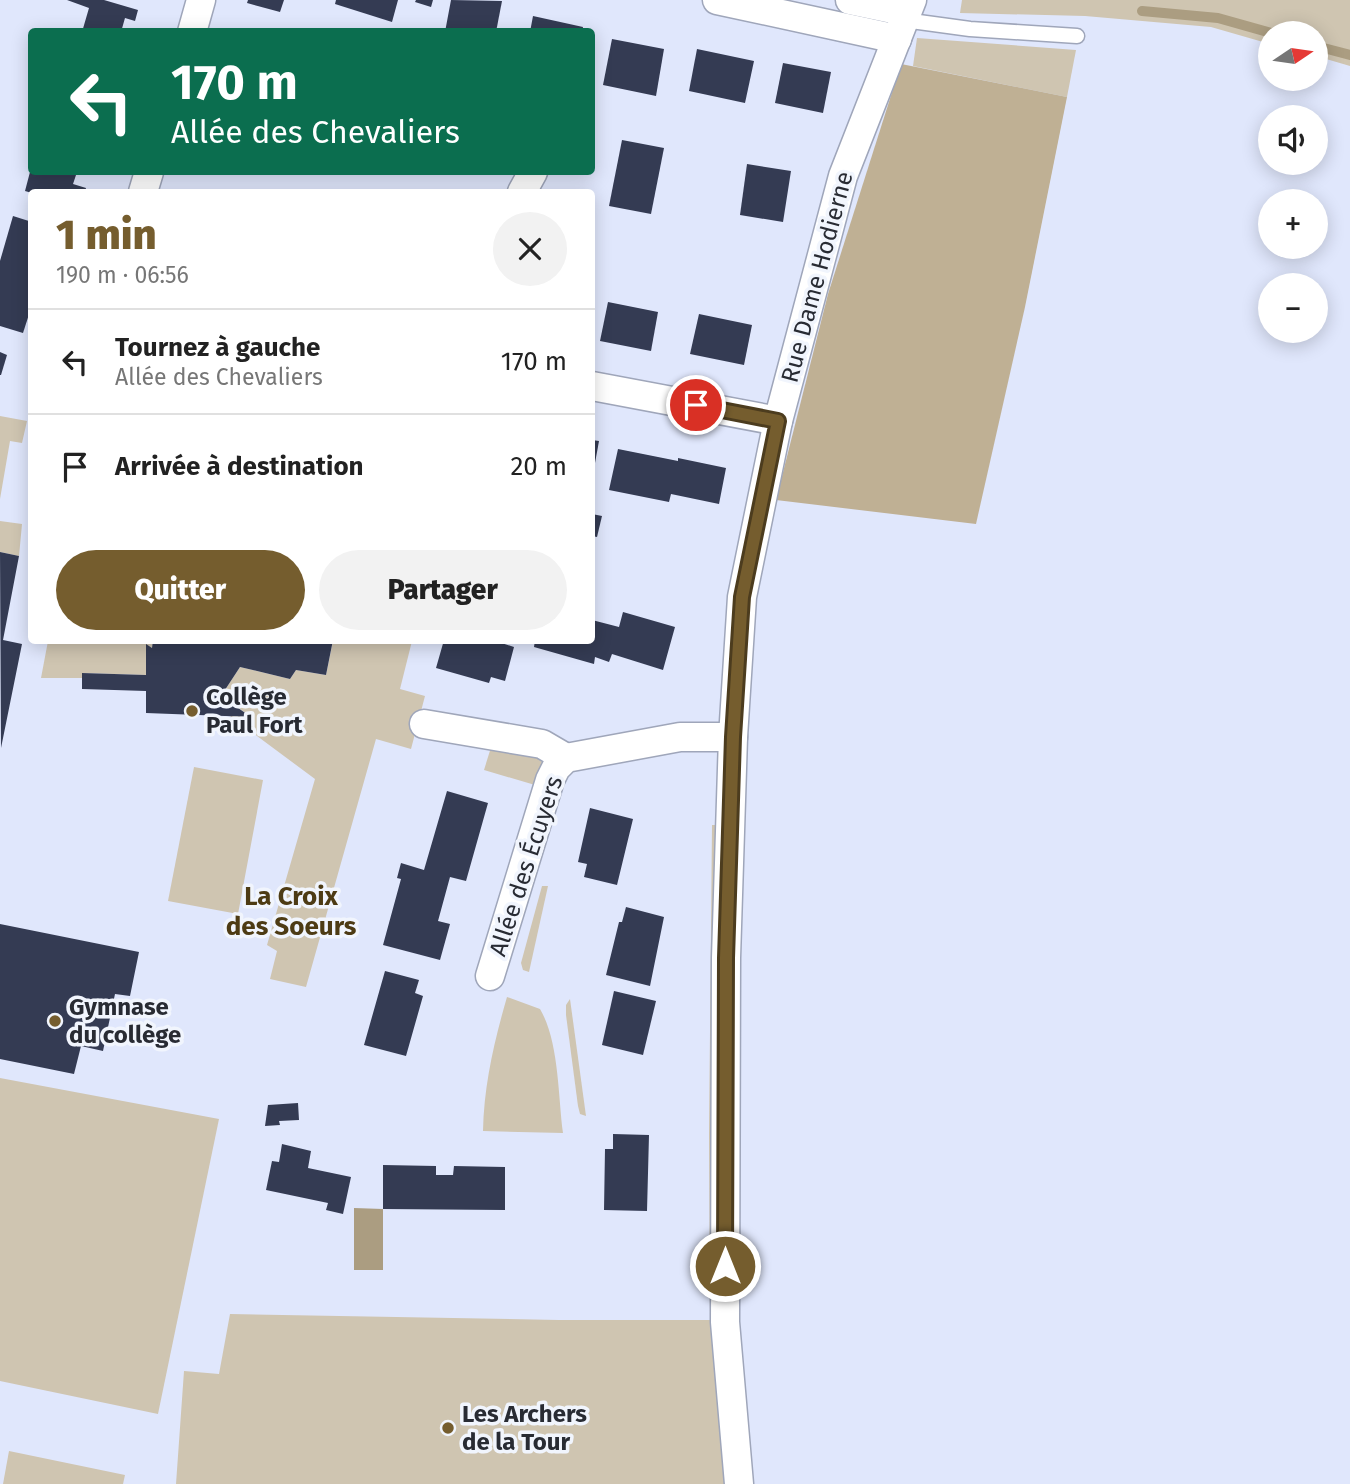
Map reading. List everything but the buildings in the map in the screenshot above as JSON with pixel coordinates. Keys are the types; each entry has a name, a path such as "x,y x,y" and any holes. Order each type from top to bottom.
{"street":[{"path":"193,28 201,0"},
{"path":"718,0 905,18"},
{"path":"850,0 905,18"},
{"name":"Rue Dame Hodierne","path":"739,1484 725,1322 726,958 733,737 742,597 778,421 843,176 905,18"},
{"path":"595,387 778,421"},
{"name":"Allée des Écuyers","path":"425,724 542,744 566,758"},
{"name":"Allée des Écuyers","path":"490,976 550,780 556,768 566,758 680,737 733,737"}],"lane":[{"path":"905,18 970,29 1077,36"}],"shaded area":[{"path":"962,0 1350,0 1350,66 1328,60 1328,21 1258,21 1258,41 1211,27 1085,16 960,13"},
{"path":"917,38 1076,50 1067,97 913,66"},
{"path":"901,64 1067,97 1025,307 976,524 776,500 828,294"},
{"path":"0,416 27,421 22,443 10,441 0,499"},
{"path":"0,521 22,524 19,556 0,552"},
{"path":"47,644 153,644 152,648 146,645 146,675 83,673 82,678 41,678"},
{"path":"332,644 411,644 400,689 425,696 411,749 376,739 306,987 270,979 277,951 267,945 315,779 230,716 250,716 221,696 240,667 290,679 296,670 326,675"},
{"path":"492,744 540,759 542,762 535,785 484,770"},
{"path":"194,767 263,780 238,914 168,901"},
{"name":"Les Archers de la Tour","path":"712,825 717,825 727,1484 176,1484 184,1371 219,1374 230,1314 710,1320"},
{"path":"542,886 548,886 529,972 523,970 521,963"},
{"path":"507,997 540,1009 546,1022 557,1069 563,1133 483,1131 490,1064"},
{"path":"570,999 586,1116 580,1114 578,1106 566,1015 566,1005"},
{"path":"0,1078 219,1119 158,1414 0,1381"},
{"path":"354,1208 383,1209 383,1270 354,1270"},
{"path":"9,1451 125,1475 123,1484 3,1484"}],"waterway":[{"path":"1142,11 1218,18 1258,29"},
{"path":"1328,49 1350,55"}],"place":[{"name":"Collège Paul Fort","path":"192,711"},
{"name":"Gymnase du collège","path":"55,1021"},
{"name":"Les Archers de la Tour","path":"448,1428"}],"district":[{"name":"La Croix des Soeurs","path":"291,911"}],"route":[{"path":"696,405 778,421 742,597 733,737 726,958 725,1266"}]}
